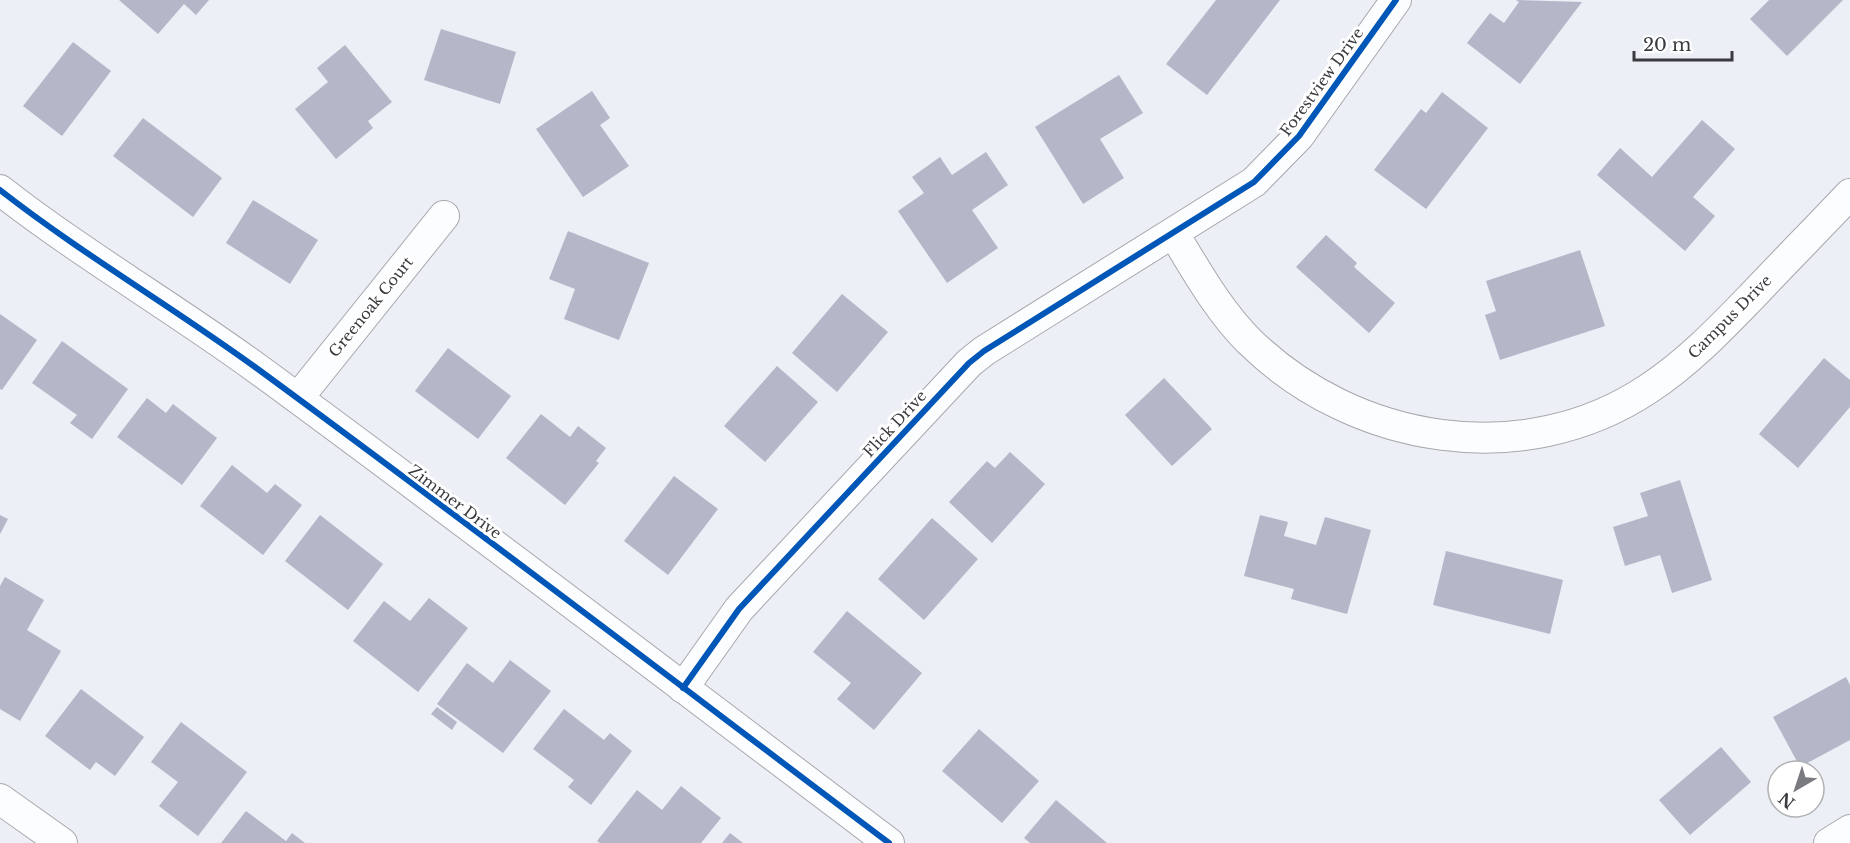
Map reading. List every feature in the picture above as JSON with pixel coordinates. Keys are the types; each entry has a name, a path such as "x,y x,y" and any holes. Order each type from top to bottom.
{"street":[{"name":"Forestview Drive","path":"1174,234 1254,182 1279,159 1299,136 1396,0"},
{"name":"Zimmer Drive","path":"0,190 75,245 189,318 298,398 889,843"},
{"name":"Campus Drive","path":"1174,234 1210,292 1248,340 1290,377 1338,406 1364,417 1424,433 1485,438 1540,432 1568,426 1624,403 1650,388 1703,347 1850,194"},
{"name":"Greenoak Court","path":"298,398 444,216"},
{"name":"Flick Drive","path":"683,688 739,609 969,363 984,351 1174,234"},
{"path":"0,800 62,843"},
{"path":"1829,843 1850,830"}],"building":[{"path":"119,0 209,0 196,15 184,4 158,34"},
{"path":"1216,0 1280,0 1207,95 1166,64"},
{"path":"1516,0 1582,2 1520,84 1467,43 1490,13 1504,23 1519,2"},
{"path":"1769,0 1843,0 1787,56 1750,19"},
{"path":"441,29 516,52 500,104 424,80"},
{"path":"73,42 111,71 62,136 23,106"},
{"path":"345,45 392,102 368,121 373,128 336,159 295,109 328,82 317,68"},
{"path":"1119,75 1143,113 1100,139 1124,178 1083,204 1035,127"},
{"path":"592,91 610,118 600,125 629,166 583,197 536,129"},
{"path":"1442,92 1488,128 1426,209 1374,170 1421,109 1426,113"},
{"path":"143,118 222,178 193,217 113,156"},
{"path":"1702,120 1735,149 1693,197 1715,216 1685,251 1597,175 1620,148 1652,177"},
{"path":"986,152 1008,185 972,210 998,248 947,283 898,211 924,193 912,177 940,157 952,175"},
{"path":"253,200 318,240 290,284 226,243"},
{"path":"568,231 649,263 619,340 564,319 575,289 549,279"},
{"path":"1326,235 1357,263 1354,267 1395,303 1369,333 1296,267"},
{"path":"1580,250 1605,326 1500,360 1485,315 1496,311 1486,281"},
{"path":"842,294 888,332 837,392 792,353"},
{"path":"0,314 37,340 2,390 0,389"},
{"path":"62,341 128,389 92,439 70,423 77,415 32,383"},
{"path":"448,348 511,396 478,439 415,391"},
{"path":"1824,358 1850,380 1850,407 1798,468 1759,434"},
{"path":"777,366 818,402 765,462 724,426"},
{"path":"1164,378 1212,429 1172,466 1125,415"},
{"path":"147,398 166,413 173,404 217,438 182,485 117,437"},
{"path":"541,414 570,437 578,426 606,448 596,461 599,463 565,505 506,458"},
{"path":"1010,452 1045,484 992,543 949,502 987,461 995,468"},
{"path":"232,465 267,493 275,484 302,505 263,555 200,506"},
{"path":"674,476 718,509 668,575 624,541"},
{"path":"1680,480 1712,580 1672,593 1660,555 1625,566 1613,527 1648,516 1640,493"},
{"path":"0,515 8,519 0,534"},
{"path":"320,515 383,564 348,610 285,561"},
{"path":"1260,515 1288,522 1284,536 1316,545 1325,517 1371,530 1347,614 1291,599 1294,589 1244,576"},
{"path":"932,518 978,559 924,620 878,579"},
{"path":"1446,551 1563,580 1550,634 1433,605"},
{"path":"5,577 44,600 27,630 61,651 20,721 0,709 0,586"},
{"path":"429,598 468,628 418,692 353,641 384,601 410,621"},
{"path":"847,611 922,673 874,730 837,699 851,683 813,652"},
{"path":"510,660 551,691 503,753 437,704 467,663 493,683"},
{"path":"1846,677 1850,685 1850,740 1815,759 1796,759 1773,717"},
{"path":"81,689 144,737 115,776 96,762 90,770 45,736"},
{"path":"437,707 457,722 452,730 431,714"},
{"path":"564,709 604,740 610,733 632,751 591,805 568,787 574,780 533,749"},
{"path":"181,722 247,772 198,836 159,806 178,782 151,762"},
{"path":"979,729 1039,781 1002,823 942,771"},
{"path":"1721,747 1751,782 1690,835 1659,800"},
{"path":"681,786 721,818 701,843 600,843 597,841 637,790 662,810"},
{"path":"1056,800 1107,843 1030,843 1024,838"},
{"path":"246,811 286,841 292,833 305,843 221,843"},
{"path":"730,833 743,843 722,843"}],"cycle path":[{"path":"683,688 739,609 969,363 984,351 1254,182 1299,136 1396,0"},
{"path":"0,190 63,236 255,367 494,544 889,843"}]}
